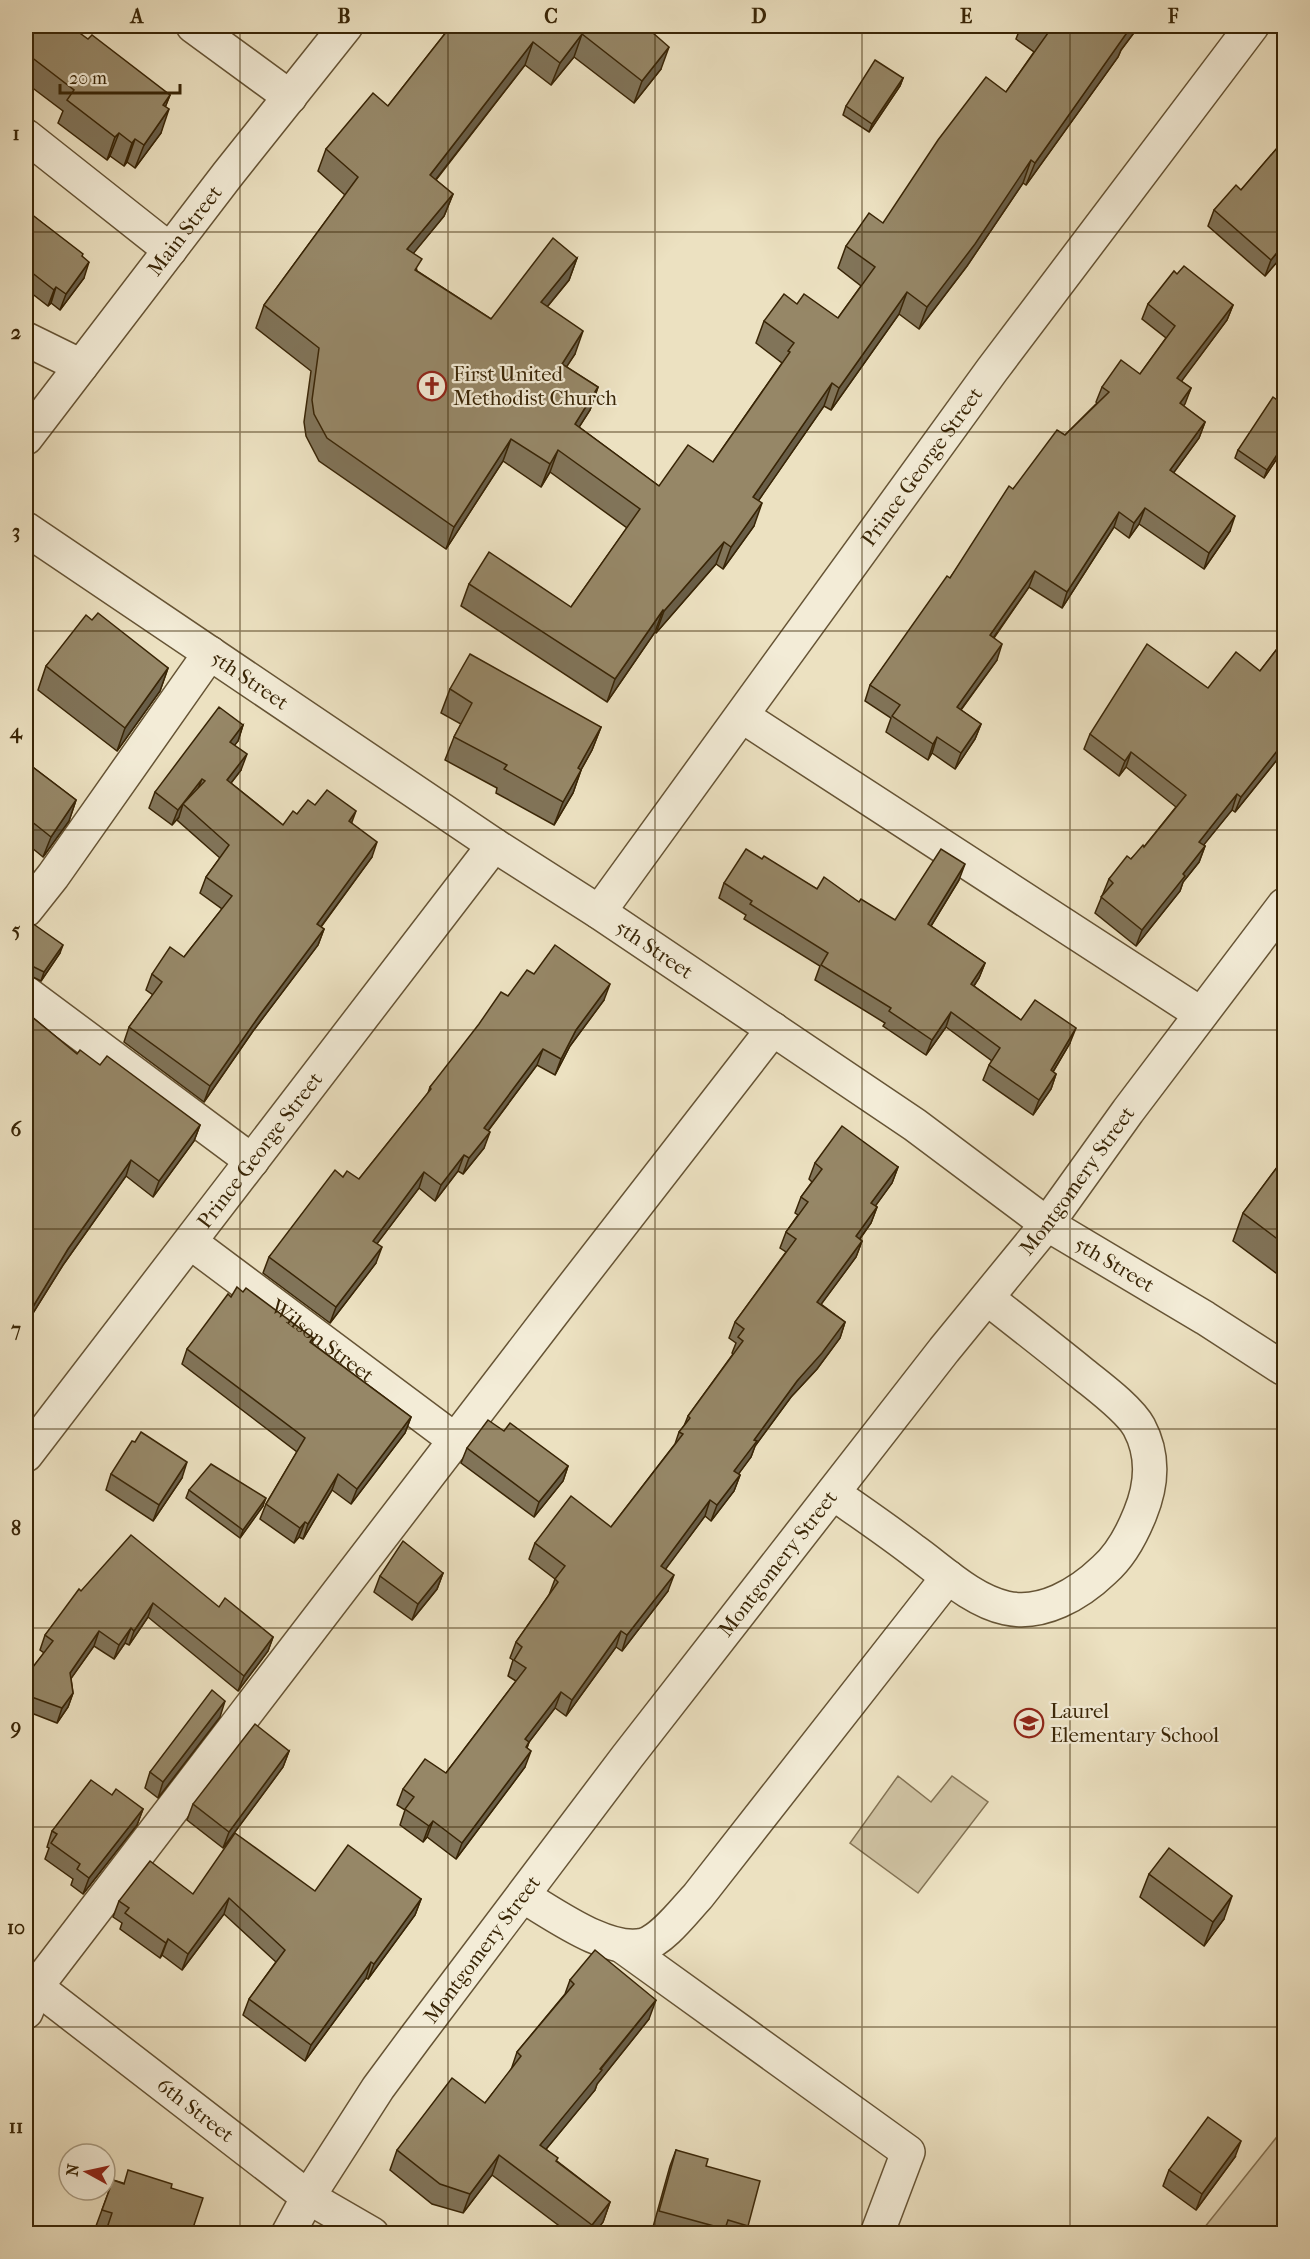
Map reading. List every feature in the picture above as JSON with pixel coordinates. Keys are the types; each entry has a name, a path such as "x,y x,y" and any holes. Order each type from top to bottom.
{"street":[{"path":"193,26 290,97"},
{"name":"Main Street","path":"26,438 345,26"},
{"name":"Prince George Street","path":"599,912 992,370 1252,26"},
{"path":"26,136 170,250"},
{"path":"26,339 81,366"},
{"name":"5th Street","path":"26,529 494,845 599,912 915,1125 1047,1224 1205,1318 1284,1369"},
{"path":"26,910 53,876 210,653"},
{"path":"742,716 1201,1014"},
{"name":"Prince George Street","path":"26,1455 494,845"},
{"name":"Montgomery Street","path":"288,2234 308,2198 378,2088 833,1493 1047,1224 1284,905"},
{"path":"26,993 252,1161"},
{"path":"29,1993 773,1029"},
{"name":"Wilson Street","path":"190,1242 455,1440"},
{"path":"833,1493 948,1577 983,1599 1006,1608 1031,1609 1061,1600 1089,1584 1111,1564 1135,1528 1147,1497 1151,1469 1147,1446 1138,1424 1110,1395 987,1298"},
{"path":"523,1896 602,1941 622,1946 645,1944 666,1931 698,1896 948,1577"},
{"path":"622,1946 909,2152 877,2234"},
{"name":"6th Street","path":"29,1993 308,2198 372,2234"}],"shaded area":[{"path":"898,1776 931,1802 952,1776 988,1802 918,1893 850,1843"},
{"path":"1284,2128 1284,2233 1200,2233"}],"building":[{"path":"26,26 70,26 88,39 92,35 170,95 163,105 169,109 144,145 135,139 132,143 119,133 115,137 67,100 74,90 26,53"},
{"path":"451,26 645,26 669,47 642,81 582,34 560,63 533,42 430,175 453,194 407,249 422,259 415,270 491,319 553,238 577,258 541,302 583,331 562,364 598,387 575,424 659,486 688,445 713,462 790,352 788,351 794,343 764,321 784,294 797,304 804,294 838,318 875,267 846,246 869,213 883,223 938,140 986,77 1006,92 1048,33 1037,26 1131,26 1035,163 1031,160 975,244 927,307 907,292 839,388 832,383 753,497 762,503 731,547 724,542 663,610 615,679 469,584 489,552 571,607 640,509 558,450 550,464 511,439 454,527 327,438 314,414 312,400 319,348 264,305 358,177 326,149 373,93 388,106"},
{"path":"875,60 903,78 872,124 846,106"},
{"path":"1284,140 1284,244 1271,260 1214,210 1236,185 1241,190"},
{"path":"26,210 83,254 82,256 89,262 66,294 56,287 54,290 26,268"},
{"path":"1184,266 1233,305 1177,378 1191,388 1180,403 1205,422 1170,470 1235,516 1209,553 1145,508 1134,523 1119,512 1067,592 1035,571 990,635 1002,644 957,707 981,724 961,753 937,737 933,744 892,716 900,705 870,685 947,576 950,578 1009,486 1013,489 1057,430 1065,435 1109,392 1102,387 1121,360 1140,374 1175,326 1148,304 1174,271 1177,274"},
{"path":"1273,397 1284,405 1284,444 1267,470 1238,450"},
{"path":"98,613 168,668 125,728 46,666 86,615 92,620"},
{"path":"1284,640 1284,742 1241,797 1237,794 1199,842 1205,846 1183,874 1185,876 1142,930 1101,897 1113,883 1109,879 1127,856 1131,859 1143,845 1144,847 1186,795 1131,752 1125,761 1090,734 1147,644 1208,688 1236,652 1260,671"},
{"path":"470,654 601,727 578,768 581,770 563,802 504,769 507,765 454,737 472,703 450,689"},
{"path":"219,707 243,725 230,742 247,754 227,780 283,825 293,811 297,814 308,800 315,805 327,790 356,811 349,821 377,842 317,924 324,929 210,1086 129,1027 162,982 152,974 170,947 184,957 232,896 206,877 229,845 183,804 205,781 202,779 178,810 155,792"},
{"path":"26,762 76,800 51,837 26,817"},
{"path":"746,849 762,859 764,856 817,889 824,877 859,902 861,899 895,920 941,849 965,864 928,924 985,963 971,984 1021,1020 1035,1000 1076,1028 1051,1070 1056,1074 1039,1100 989,1065 1000,1048 951,1012 932,1040 889,1011 891,1008 821,965 828,953 750,904 752,901 724,883"},
{"path":"32,923 63,945 44,972 32,966 26,966 26,933"},
{"path":"555,945 610,984 576,1030 561,1059 543,1049 484,1128 490,1132 469,1158 464,1155 441,1185 424,1172 373,1241 382,1247 336,1307 269,1257 335,1170 343,1177 347,1171 359,1179 431,1089 430,1087 501,992 508,996 527,970 534,974"},
{"path":"26,1012 77,1054 80,1050 100,1065 107,1056 200,1125 159,1181 131,1160 68,1249 34,1305 26,1300 26,1101 33,1091 26,1086"},
{"path":"842,1126 898,1167 871,1203 877,1207 856,1236 862,1241 817,1302 845,1322 797,1381 754,1440 757,1441 734,1471 740,1475 717,1505 710,1500 661,1566 674,1575 627,1635 621,1631 572,1700 561,1692 525,1739 529,1742 526,1747 531,1751 462,1843 433,1821 429,1826 405,1809 414,1797 403,1789 425,1759 446,1773 526,1668 514,1660 522,1647 516,1642 558,1582 555,1579 565,1566 535,1543 571,1496 611,1527 683,1434 679,1432 690,1418 688,1416 743,1341 738,1337 744,1329 735,1322 796,1239 786,1232 808,1202 801,1197 822,1169 815,1163"},
{"path":"1284,1158 1284,1244 1243,1213"},
{"path":"237,1287 243,1292 246,1288 313,1338 310,1342 411,1417 357,1489 338,1474 308,1524 305,1522 300,1528 266,1504 305,1438 187,1349 228,1294 231,1297"},
{"path":"488,1420 504,1431 510,1423 568,1466 539,1502 467,1448"},
{"path":"141,1432 187,1462 159,1505 111,1474 132,1441 135,1442"},
{"path":"211,1464 266,1498 243,1530 189,1490"},
{"path":"131,1535 219,1607 225,1598 273,1637 244,1676 153,1603 134,1631 131,1628 119,1645 99,1631 70,1673 73,1693 62,1708 26,1695 26,1676 53,1641 45,1635 79,1589 81,1591"},
{"path":"403,1541 443,1573 418,1604 380,1576"},
{"path":"212,1690 225,1701 163,1782 150,1772"},
{"path":"255,1724 289,1751 229,1832 193,1804"},
{"path":"91,1780 112,1795 116,1789 143,1809 89,1878 77,1869 80,1864 51,1843 57,1834 52,1831"},
{"path":"235,1833 315,1891 348,1845 421,1899 374,1964 371,1962 311,2045 249,1999 285,1950 229,1898 188,1954 168,1939 166,1943 125,1913 129,1908 119,1901 150,1861 193,1894"},
{"path":"1169,1848 1232,1896 1213,1922 1149,1874"},
{"path":"595,1950 656,2000 540,2145 558,2158 556,2161 610,2202 592,2225 499,2155 470,2194 440,2184 397,2150 452,2078 485,2103 521,2056 517,2052 574,1984 570,1980"},
{"path":"1208,2117 1241,2141 1202,2194 1169,2170"},
{"path":"676,2150 708,2159 706,2166 760,2181 748,2226 728,2220 725,2229 659,2211"},
{"path":"128,2170 172,2184 171,2188 203,2198 191,2234 182,2234 169,2229 168,2234 105,2234 112,2213 102,2210 105,2202 117,2202 117,2181 124,2184"}],"place":[{"name":"First United Methodist Church","path":"432,386"},
{"name":"Laurel Elementary School","path":"1029,1723"}]}
